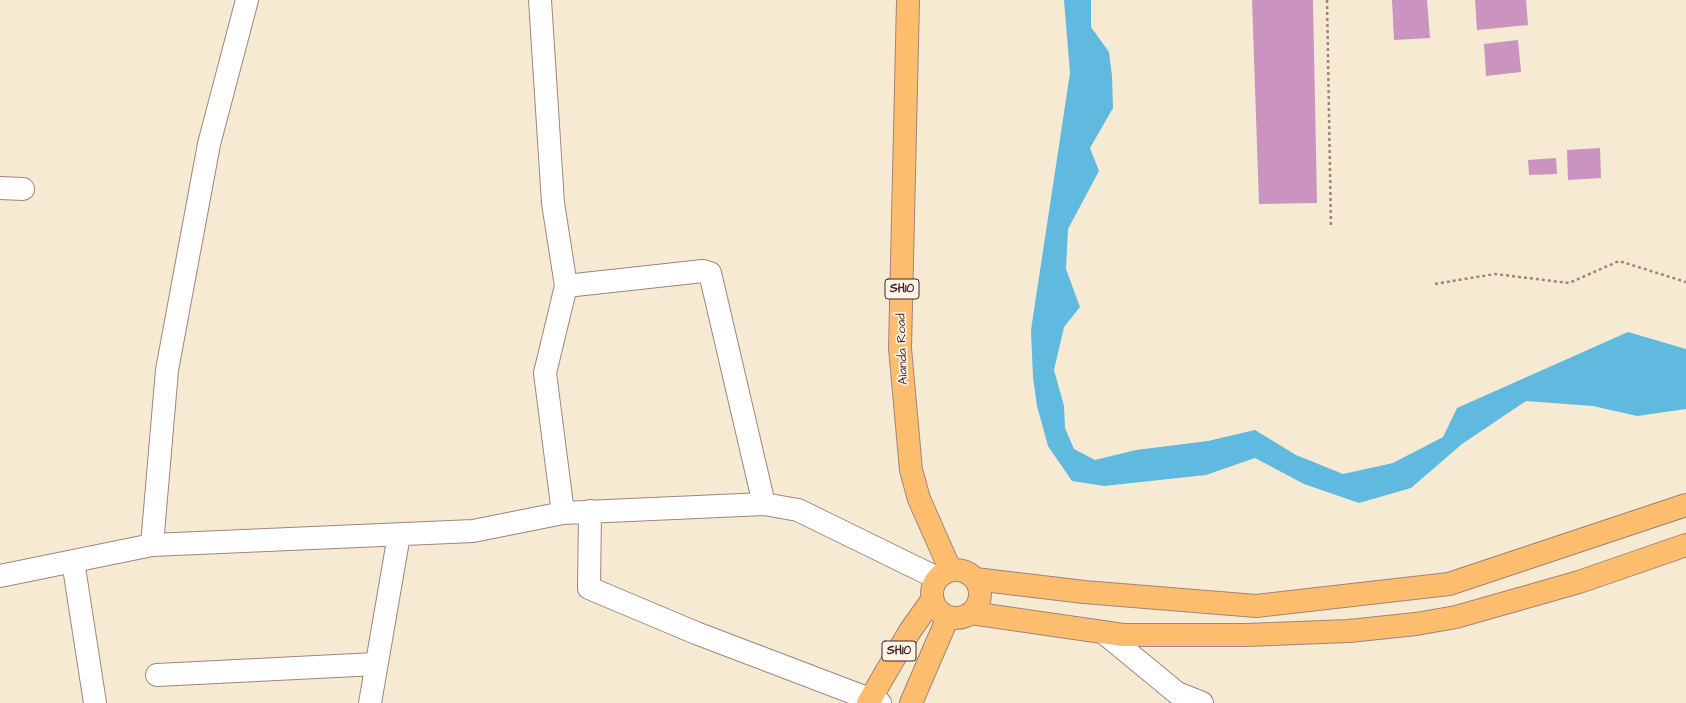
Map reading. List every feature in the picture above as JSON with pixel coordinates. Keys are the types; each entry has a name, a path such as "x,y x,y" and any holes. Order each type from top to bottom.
{"main road":[{"name":"Alanda Road","path":"908,0 900,348 911,470 943,574"},
{"path":"975,579 1084,592 1264,605 1449,584 1686,505"},
{"path":"971,613 1123,635 1295,634 1416,624 1456,617 1513,602 1579,582 1686,545"},
{"path":"966,571 975,579 980,590 980,599 977,606 971,613 960,618 948,617 940,613 932,600 933,585 943,574 966,571"},
{"name":"SH10","path":"873,702 910,632 932,600"},
{"name":"SH10","path":"911,703 948,617"}],"street":[{"path":"152,545 167,370 209,144 247,0"},
{"path":"540,0 553,203 566,286 545,373 563,513"},
{"path":"0,188 23,189"},
{"path":"566,286 703,271 710,273 764,504"},
{"path":"0,576 152,545 473,531 563,513 764,504 798,510 943,574"},
{"path":"590,511 589,588 696,633 873,702"},
{"path":"370,703 399,535"},
{"path":"73,561 95,703"},
{"path":"1104,632 1177,693 1202,703"},
{"path":"157,675 376,664"}],"path":[{"path":"1327,0 1331,228"},
{"path":"1435,284 1495,274 1569,283 1619,261 1686,282"}],"water":[{"path":"1064,0 1091,0 1091,27 1109,52 1112,76 1113,108 1090,148 1099,171 1068,229 1066,269 1080,307 1064,327 1054,370 1064,406 1065,428 1074,449 1095,460 1136,450 1208,441 1255,430 1296,455 1343,474 1393,463 1443,437 1457,408 1628,332 1686,349 1686,409 1637,416 1593,406 1526,401 1462,444 1411,488 1359,503 1304,484 1255,458 1206,475 1104,486 1072,481 1048,446 1037,406 1033,377 1031,330 1070,73"}],"building":[{"path":"1252,0 1313,0 1317,203 1259,204"},
{"path":"1392,0 1427,0 1430,38 1394,40"},
{"path":"1475,0 1526,0 1528,25 1477,30"},
{"path":"1518,40 1521,72 1486,76 1484,44"},
{"path":"1600,148 1601,178 1568,180 1567,150"},
{"path":"1556,158 1557,174 1529,175 1528,160"}]}
